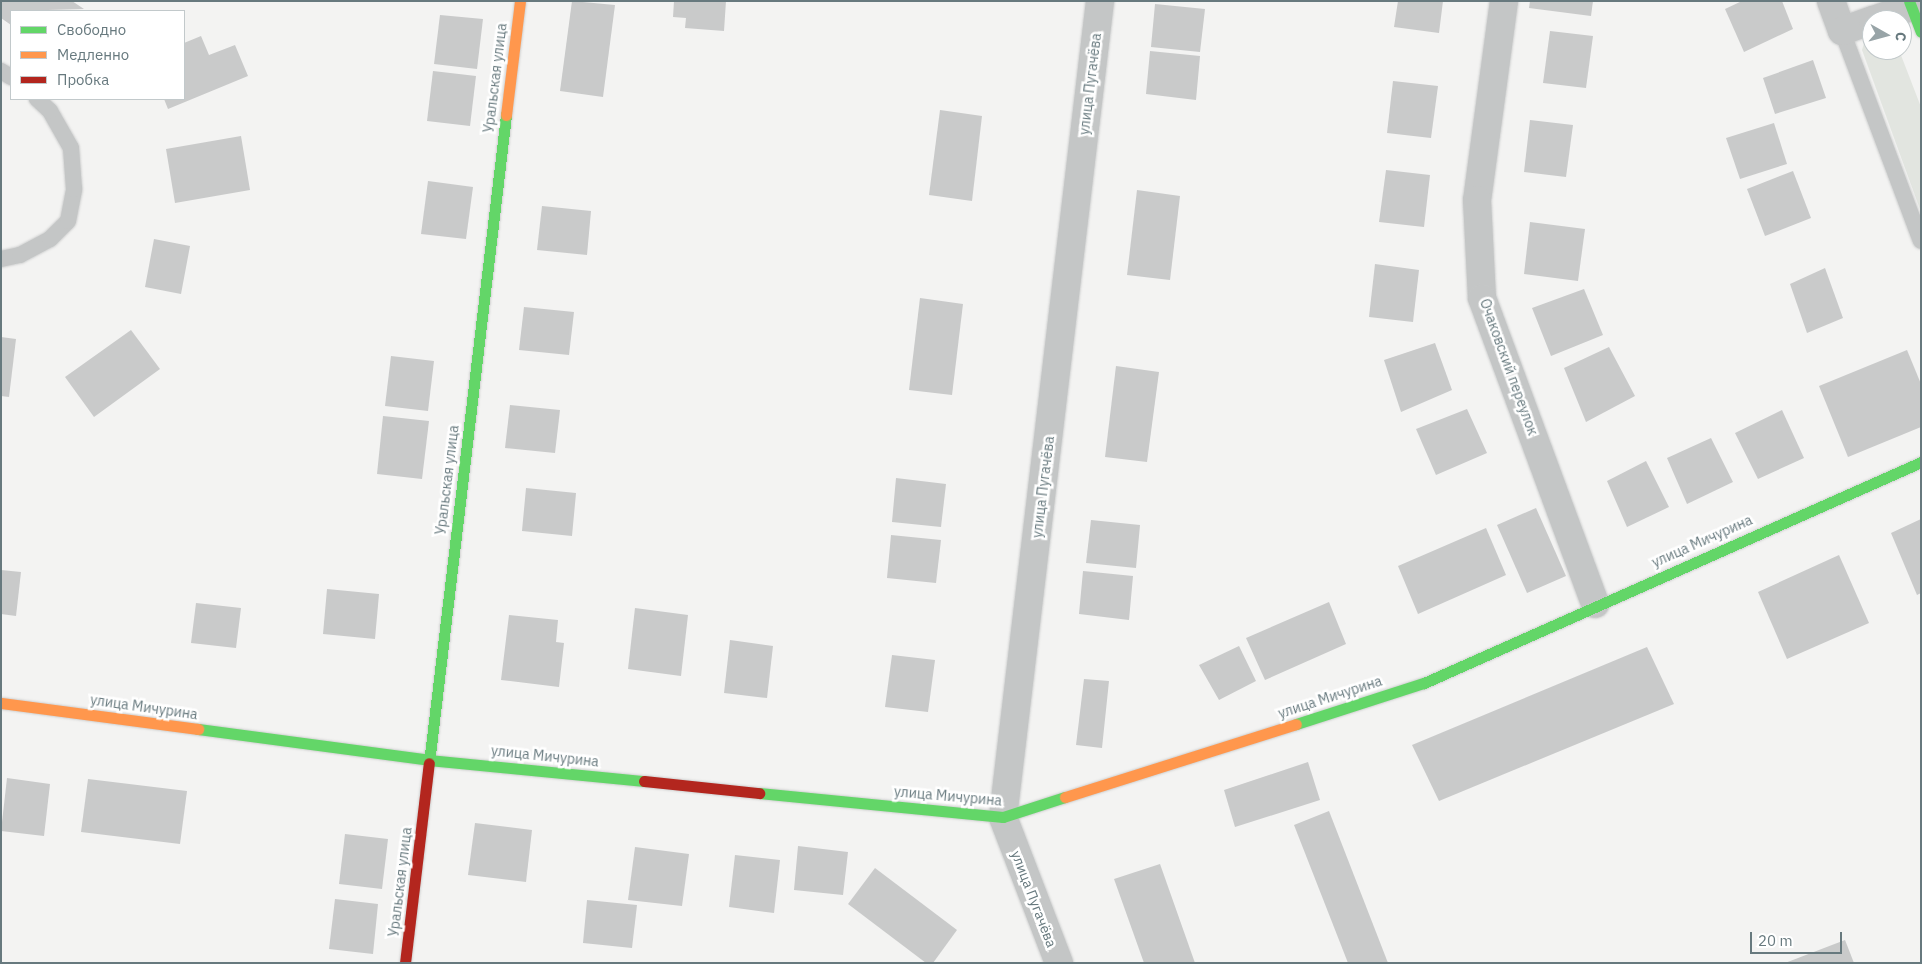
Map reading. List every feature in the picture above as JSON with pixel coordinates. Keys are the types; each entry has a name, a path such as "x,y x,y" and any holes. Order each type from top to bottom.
{"street":[{"name":"Уральская улица","path":"405,963 520,1"},
{"name":"улица Пугачёва","path":"1059,963 1003,817 1100,1"},
{"name":"Очаковский переулок","path":"1504,1 1477,200 1482,298 1595,604"},
{"path":"1831,1 1842,31 1862,24"},
{"path":"1896,10 1910,4 1921,32"},
{"name":"улица Мичурина","path":"1,703 429,760 1003,817 1424,683 1595,604 1921,462"}],"lane":[{"path":"1842,31 1921,241"},
{"path":"1,259 20,255 50,239 68,221 74,189 71,148 50,111 38,100"}],"shaded area":[{"path":"1866,60 1903,60 1921,107 1921,212"}],"building":[{"path":"1,1 72,1 84,9 10,10 10,24 1,18"},
{"path":"572,1 615,5 603,97 560,91"},
{"path":"674,1 726,1 724,31 685,28 686,18 673,17"},
{"path":"1398,1 1443,1 1439,33 1394,27"},
{"path":"1530,1 1593,1 1591,16 1529,8"},
{"path":"1742,1 1782,1 1793,29 1744,52 1725,9"},
{"path":"1155,4 1205,9 1200,52 1151,47"},
{"path":"440,15 483,19 477,69 434,64"},
{"path":"1550,31 1593,36 1586,88 1543,83"},
{"path":"201,36 209,55 235,45 248,76 168,109 164,100 185,100 185,43"},
{"path":"1150,51 1200,56 1196,100 1146,94"},
{"path":"1813,60 1826,98 1775,114 1763,78"},
{"path":"433,71 476,76 470,126 427,121"},
{"path":"1393,81 1438,86 1431,138 1387,133"},
{"path":"940,110 982,116 972,201 929,195"},
{"path":"1530,120 1573,125 1566,177 1524,172"},
{"path":"1774,123 1787,164 1740,179 1726,138"},
{"path":"241,136 250,190 175,203 166,149"},
{"path":"1386,170 1430,175 1424,227 1379,222"},
{"path":"1793,171 1811,218 1765,236 1747,189"},
{"path":"428,181 473,187 466,239 421,234"},
{"path":"1137,190 1180,196 1170,280 1127,275"},
{"path":"542,206 591,211 587,255 537,250"},
{"path":"1530,222 1585,229 1578,281 1524,274"},
{"path":"154,239 190,246 181,294 145,287"},
{"path":"1375,264 1419,270 1413,322 1369,317"},
{"path":"1825,268 1843,318 1807,333 1790,284"},
{"path":"1584,289 1603,335 1551,356 1532,308"},
{"path":"920,298 963,304 952,395 909,390"},
{"path":"524,307 574,312 569,355 519,350"},
{"path":"131,330 160,369 94,417 65,377"},
{"path":"1,337 16,339 9,397 1,396"},
{"path":"1435,343 1452,390 1401,412 1384,360"},
{"path":"1609,347 1635,396 1586,422 1564,368"},
{"path":"1907,350 1921,384 1921,427 1848,457 1819,386"},
{"path":"391,356 434,361 428,411 385,406"},
{"path":"1116,366 1159,372 1147,462 1105,457"},
{"path":"510,405 560,410 555,453 505,448"},
{"path":"1467,409 1487,453 1436,475 1416,429"},
{"path":"1782,410 1804,458 1758,479 1735,433"},
{"path":"383,416 429,421 422,479 377,474"},
{"path":"1711,438 1733,482 1687,504 1667,458"},
{"path":"1646,461 1669,507 1627,527 1607,481"},
{"path":"896,478 946,484 941,527 892,522"},
{"path":"526,488 576,493 572,536 522,531"},
{"path":"1536,508 1566,576 1527,593 1497,525"},
{"path":"1921,519 1921,593 1917,595 1891,533"},
{"path":"1091,520 1140,525 1136,568 1086,563"},
{"path":"1486,528 1506,575 1418,614 1398,566"},
{"path":"891,535 941,540 936,583 887,578"},
{"path":"1839,555 1869,623 1787,659 1758,592"},
{"path":"1,570 21,572 16,616 1,614"},
{"path":"1083,571 1133,576 1129,620 1079,614"},
{"path":"327,589 379,594 375,639 323,634"},
{"path":"1329,602 1346,644 1265,680 1246,638"},
{"path":"196,603 241,608 236,648 191,643"},
{"path":"635,608 688,615 681,676 628,669"},
{"path":"509,615 558,620 556,642 564,643 559,687 501,680"},
{"path":"730,640 773,646 767,698 724,693"},
{"path":"1239,646 1256,681 1219,700 1199,665"},
{"path":"1647,647 1674,704 1439,801 1412,745"},
{"path":"892,655 935,660 928,712 885,707"},
{"path":"1084,679 1109,681 1102,748 1076,745"},
{"path":"1308,762 1320,800 1235,827 1224,790"},
{"path":"7,778 50,784 44,836 1,831"},
{"path":"88,779 187,791 180,844 81,832"},
{"path":"1329,811 1388,963 1348,963 1294,825"},
{"path":"475,823 532,830 526,882 468,875"},
{"path":"345,834 388,839 382,889 339,884"},
{"path":"798,846 848,852 843,895 794,890"},
{"path":"635,847 689,854 682,906 628,900"},
{"path":"735,855 780,860 774,913 729,907"},
{"path":"1160,864 1195,963 1144,963 1114,879"},
{"path":"875,868 957,930 933,963 926,963 848,904"},
{"path":"335,899 378,904 373,954 329,949"},
{"path":"587,900 637,905 632,948 583,943"},
{"path":"1845,940 1854,963 1785,963"}],"traffic: fast":[{"path":"1909,1 1921,32"},
{"path":"429,763 506,115"},
{"path":"1296,724 1424,683 1921,462"},
{"path":"198,729 429,760 644,781"},
{"path":"759,793 1003,817 1065,797"}],"traffic: slow":[{"path":"506,115 520,1"},
{"path":"1,703 198,729"},
{"path":"1065,797 1296,724"}],"traffic: jam":[{"path":"405,963 429,763"},
{"path":"644,781 759,793"}]}
